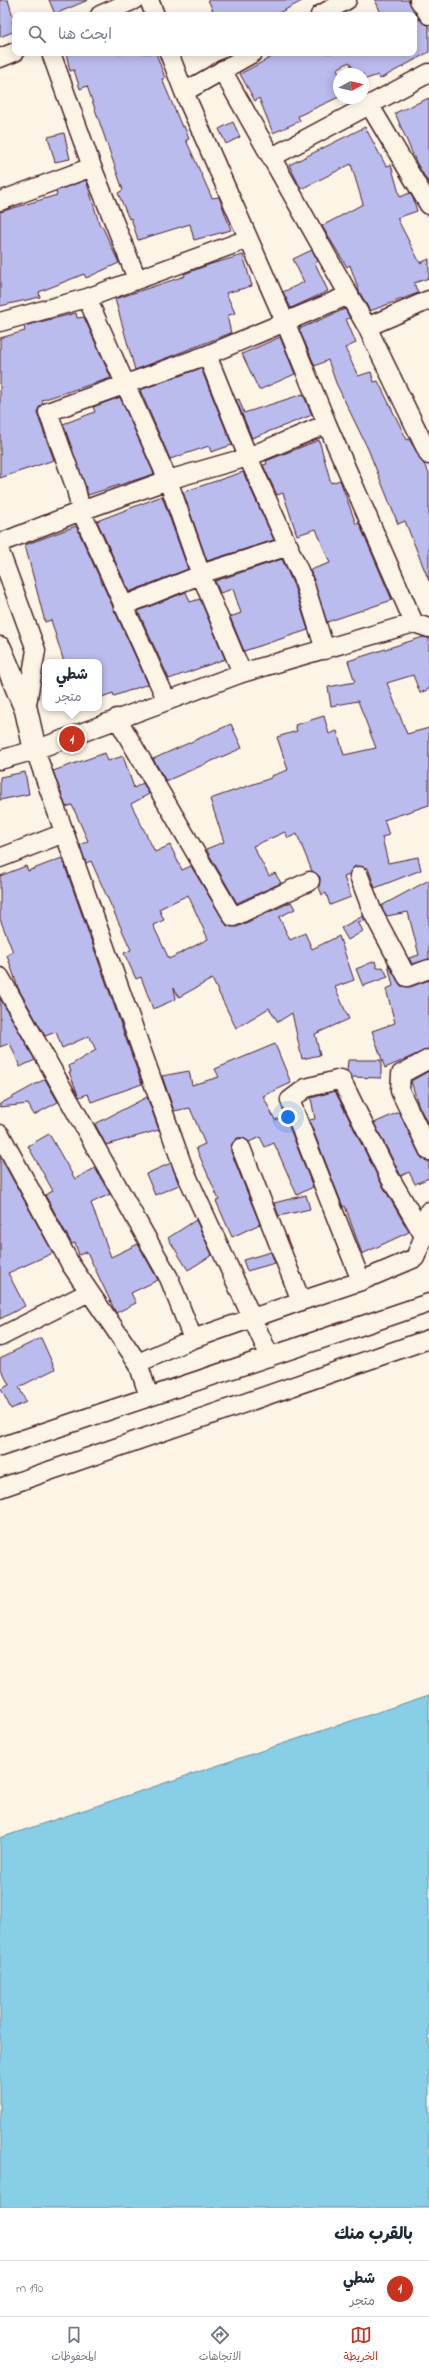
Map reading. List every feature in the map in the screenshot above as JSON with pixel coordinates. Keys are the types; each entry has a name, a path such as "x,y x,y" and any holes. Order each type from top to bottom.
{"street":[{"path":"107,12 134,0"},
{"path":"149,0 154,12"},
{"path":"325,12 347,0"},
{"path":"419,0 429,15"},
{"path":"0,58 12,53"},
{"path":"52,56 92,167 137,279"},
{"path":"0,760 35,750 117,718 242,673 422,625 327,424 286,324 184,92 170,56"},
{"path":"184,92 248,56"},
{"path":"222,70 367,327 429,455"},
{"path":"272,157 370,106 429,73"},
{"path":"370,106 429,205"},
{"path":"0,201 92,167"},
{"path":"0,322 87,298 248,239"},
{"path":"166,701 81,511 76,489 48,412 207,355 241,340 286,324 349,295"},
{"path":"87,298 124,386 168,480 201,575 242,673"},
{"path":"367,327 429,300"},
{"path":"207,355 248,457 304,582 325,650"},
{"path":"0,543 81,511 168,480 248,457 327,424"},
{"path":"123,606 201,575 289,546"},
{"path":"0,552 36,650 26,710"},
{"path":"0,648 26,710 35,750 183,1167 254,1319 270,1357"},
{"path":"0,680 26,710"},
{"path":"117,718 233,917 310,881"},
{"path":"0,858 64,833"},
{"path":"359,876 373,913 407,977 429,969"},
{"path":"0,977 169,1278 193,1339"},
{"path":"429,1058 400,1074 400,1092 429,1151"},
{"path":"360,1281 290,1100 306,1088 341,1079 389,1176 424,1236"},
{"path":"0,1134 71,1265 138,1363 149,1397"},
{"path":"241,1148 301,1301"},
{"path":"138,1363 193,1339 360,1281 415,1258 424,1236 429,1211"},
{"path":"0,1337 89,1292"},
{"path":"0,1447 429,1303"},
{"path":"0,1488 429,1339"}],"water":[{"path":"429,1695 429,2208 0,2208 0,1838"}],"building":[{"path":"0,0 8,0 12,13 12,32 0,37"},
{"path":"49,0 88,0 60,12 54,12"},
{"path":"208,0 304,0 281,12 214,12"},
{"path":"375,0 409,0 415,12 381,12"},
{"path":"418,18 429,27 429,52 380,79 378,75 369,78 369,68 352,68 349,62 339,68 333,68 333,100 298,116 300,121 273,133 259,98 255,101 240,74 273,56 417,56"},
{"path":"67,56 157,56 165,78 162,79 182,127 184,126 189,139 186,140 212,198 219,197 231,230 194,240 190,224 138,240 131,218 129,219 118,193 123,190 87,86 80,89 74,70 70,71"},
{"path":"429,98 429,184 416,162 395,113"},
{"path":"233,122 240,137 226,144 219,129"},
{"path":"365,127 386,166 391,165 400,197 410,193 413,198 417,211 397,218 420,263 429,259 429,278 414,283 418,293 370,311 359,291 350,265 347,267 322,226 363,204 351,164 301,189 289,165"},
{"path":"64,133 70,159 55,162 48,137"},
{"path":"86,180 100,226 102,226 119,263 86,278 84,274 39,292 40,297 0,306 0,212 57,195 56,191"},
{"path":"312,250 318,261 315,263 328,291 291,308 283,292 304,282 293,259"},
{"path":"243,255 252,286 226,293 235,313 227,316 231,333 135,370 115,299 185,276 184,274 211,264"},
{"path":"345,309 350,318 346,319 356,343 345,348 358,376 371,372 374,382 378,381 407,440 409,439 429,473 429,581 405,521 398,524 368,449 336,383 328,360 315,366 299,329"},
{"path":"76,313 77,318 84,317 111,378 42,400 43,403 38,410 38,416 54,460 0,478 0,338 25,331 24,326"},
{"path":"280,337 295,374 259,390 242,354"},
{"path":"201,368 232,445 211,452 209,446 170,459 140,390"},
{"path":"303,394 312,415 252,438 236,400 239,399 244,413"},
{"path":"120,397 154,474 88,495 63,424 95,412 93,407"},
{"path":"319,440 331,483 340,480 356,524 359,523 392,600 327,622 310,570 330,563 316,529 297,535 283,493 277,495 263,465 267,464 266,461"},
{"path":"243,472 274,540 207,561 183,492"},
{"path":"162,496 188,569 129,592 97,521"},
{"path":"76,526 148,684 114,696 113,693 102,697 102,659 63,659 51,620 45,622 25,545"},
{"path":"282,559 294,586 308,630 244,651 230,617 241,613 233,589 220,593 215,581"},
{"path":"186,592 190,602 200,599 225,659 169,679 138,611"},
{"path":"423,637 429,638 429,689 420,693 413,675 387,683 407,734 429,728 429,805 384,820 389,835 382,837 388,863 418,857 421,870 375,888 368,868 355,866 349,875 344,877 351,897 330,905 326,893 322,895 319,887 320,877 312,871 297,834 288,838 285,832 253,846 269,876 275,873 281,883 237,903 206,849 224,842 210,799 271,778 271,776 288,770 277,737 297,731 295,725 324,716 329,734 337,731 344,755 376,748 358,701 331,706 328,687 355,682 348,661"},
{"path":"231,724 242,748 166,781 153,759"},
{"path":"105,753 108,761 123,756 134,788 143,783 149,794 131,804 155,852 170,845 182,870 191,866 227,926 237,927 291,902 295,909 279,917 290,940 305,933 312,949 339,936 354,980 335,987 349,1019 315,1034 320,1055 302,1059 292,1013 278,1022 269,1008 236,1028 212,979 179,997 174,988 176,999 153,1009 141,977 136,979 124,953 131,950 91,861 86,863 80,845 88,841 72,805 66,807 53,771","holes":["188,895 208,939 169,959 153,925 164,920 159,909"]},
{"path":"25,772 29,794 0,800 0,777"},
{"path":"62,858 142,1084 91,1102 88,1094 79,1097 69,1072 71,1072 69,1066 96,1050 89,1036 62,1048 56,1032 45,1036 18,988 7,955 13,952 0,919 0,876 26,866 28,871"},
{"path":"429,880 429,959 412,964 409,958 419,955 408,912 387,916 381,906"},
{"path":"363,916 365,921 358,922 363,931 348,940 341,928"},
{"path":"375,961 377,968 383,967 388,977 363,986 356,969"},
{"path":"388,964 401,986 410,987 429,980 429,1049 385,1068 372,1031 395,1023 386,989 393,986"},
{"path":"0,998 35,1060 20,1067 10,1043 0,1047"},
{"path":"275,1044 291,1083 263,1096 275,1120 285,1116 313,1187 297,1195 274,1143 265,1147 260,1137 249,1142 243,1138 237,1138 231,1146 231,1152 260,1224 232,1237 216,1201 219,1200 196,1148 205,1144 190,1108 174,1111 162,1076 189,1071 192,1085 219,1077 215,1069"},
{"path":"348,1060 381,1060 381,1078 352,1077 347,1071"},
{"path":"429,1071 429,1127 418,1104 411,1081"},
{"path":"45,1079 58,1102 34,1115 28,1104 0,1107 0,1104"},
{"path":"335,1091 380,1181 409,1232 362,1254 345,1206 343,1207 309,1120 315,1119 311,1098"},
{"path":"147,1097 159,1130 106,1145 95,1124"},
{"path":"399,1112 420,1156 429,1161 429,1178 415,1184 409,1172 401,1176 374,1123"},
{"path":"49,1134 75,1179 95,1168 110,1194 91,1203 111,1257 138,1244 158,1280 131,1293 136,1303 116,1313 87,1252 79,1255 75,1243 72,1244 45,1195 53,1191 28,1146"},
{"path":"0,1156 53,1253 8,1273 25,1306 0,1319"},
{"path":"171,1163 179,1185 155,1195 146,1174"},
{"path":"306,1195 310,1209 279,1216 274,1203"},
{"path":"196,1220 212,1255 188,1270 168,1238"},
{"path":"271,1252 275,1263 247,1271 243,1260"},
{"path":"41,1338 55,1369 19,1387 26,1402 11,1409 1,1389 9,1385 0,1367 0,1358"}],"place":[{"name":"شطي","path":"72,739"}]}
